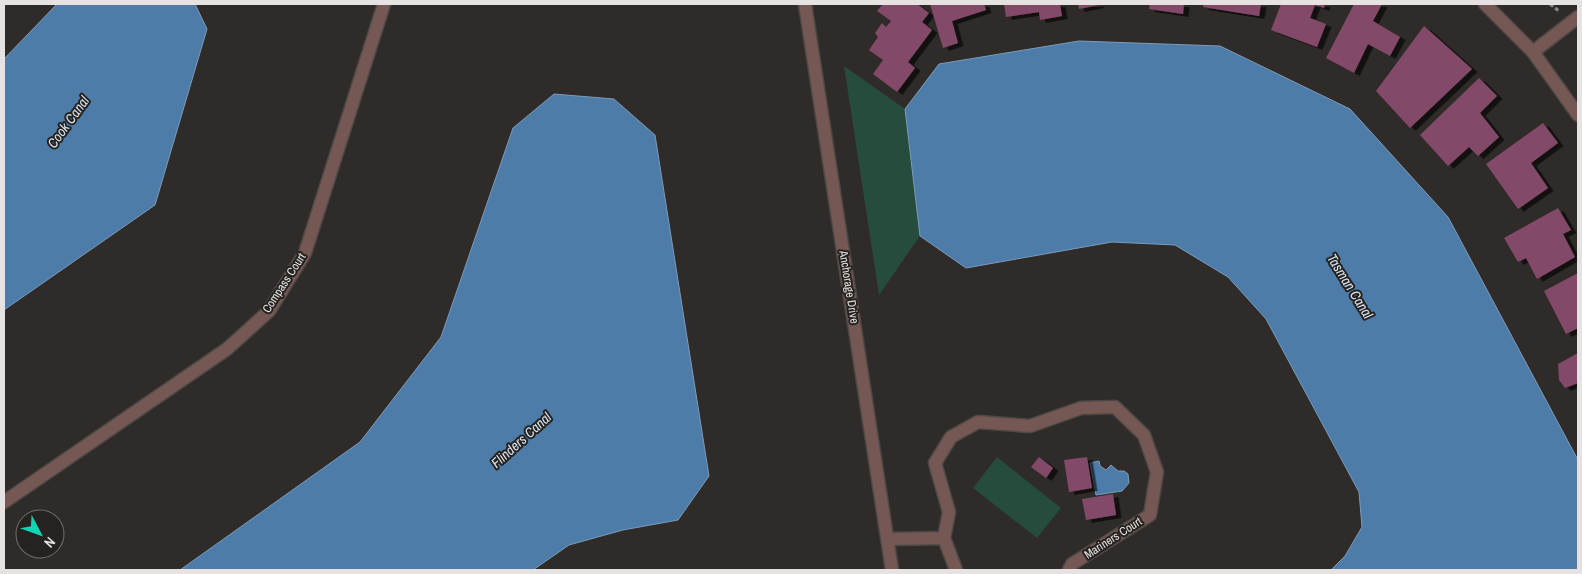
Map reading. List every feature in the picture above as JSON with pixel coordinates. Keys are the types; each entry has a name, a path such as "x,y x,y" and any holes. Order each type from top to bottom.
{"street":[{"name":"Compass Court","path":"4,502 227,349 269,310 305,253 384,4"},
{"name":"Anchorage Drive","path":"805,4 892,570"},
{"path":"1485,4 1533,52 1578,115"},
{"path":"1533,52 1578,17"},
{"name":"Mariners Court","path":"944,538 949,512 935,463 951,437 978,422 1030,426 1081,408 1115,407 1144,435 1157,472 1150,514 1072,564 1069,570"},
{"path":"888,539 944,538 956,570"}],"green space":[{"path":"844,66 905,109 920,236 879,295"},
{"path":"997,457 1061,508 1037,538 973,488"}],"water":[{"name":"Cook Canal","path":"57,4 195,4 207,29 155,205 4,310 4,59"},
{"name":"Tasman Canal","path":"1079,41 1220,46 1350,109 1448,217 1578,460 1578,570 1331,570 1345,556 1362,527 1359,492 1266,319 1228,277 1175,245 1112,242 966,268 920,236 905,109 939,64"},
{"name":"Flinders Canal","path":"554,94 614,99 655,135 709,476 678,520 623,530 569,545 533,570 180,570 360,442 441,337 513,128"},
{"path":"1099,461 1100,466 1106,470 1111,465 1118,471 1124,471 1128,474 1129,483 1122,491 1096,495 1090,463"}],"building":[{"path":"883,4 917,4 929,13 922,22 932,30 908,62 915,68 897,92 873,74 883,60 869,50 878,37 875,33 882,23 886,27 891,21 877,11"},
{"path":"930,4 984,4 986,10 952,21 958,43 943,48"},
{"path":"1004,4 1060,4 1062,16 1040,20 1039,12 1006,17"},
{"path":"1078,4 1099,4 1099,5 1079,9"},
{"path":"1150,4 1184,4 1183,14 1149,9"},
{"path":"1204,4 1261,4 1259,16 1203,7"},
{"path":"1281,4 1325,4 1324,8 1315,5 1310,18 1326,24 1317,47 1271,30"},
{"path":"1354,4 1382,4 1373,21 1400,37 1390,56 1368,44 1354,73 1326,58"},
{"path":"1424,26 1472,69 1410,128 1376,91"},
{"path":"1479,78 1497,96 1480,113 1499,137 1478,156 1469,147 1448,166 1420,135"},
{"path":"1543,123 1558,143 1531,163 1548,188 1518,209 1486,164"},
{"path":"1558,208 1571,230 1563,234 1575,257 1537,279 1526,258 1518,262 1504,238"},
{"path":"1578,273 1578,328 1566,334 1544,291"},
{"path":"1578,353 1578,383 1565,388 1559,380 1558,364"},
{"path":"1039,457 1053,468 1046,478 1031,467"},
{"path":"1087,457 1092,488 1069,492 1064,460"},
{"path":"1113,494 1116,515 1086,520 1082,499"}]}
